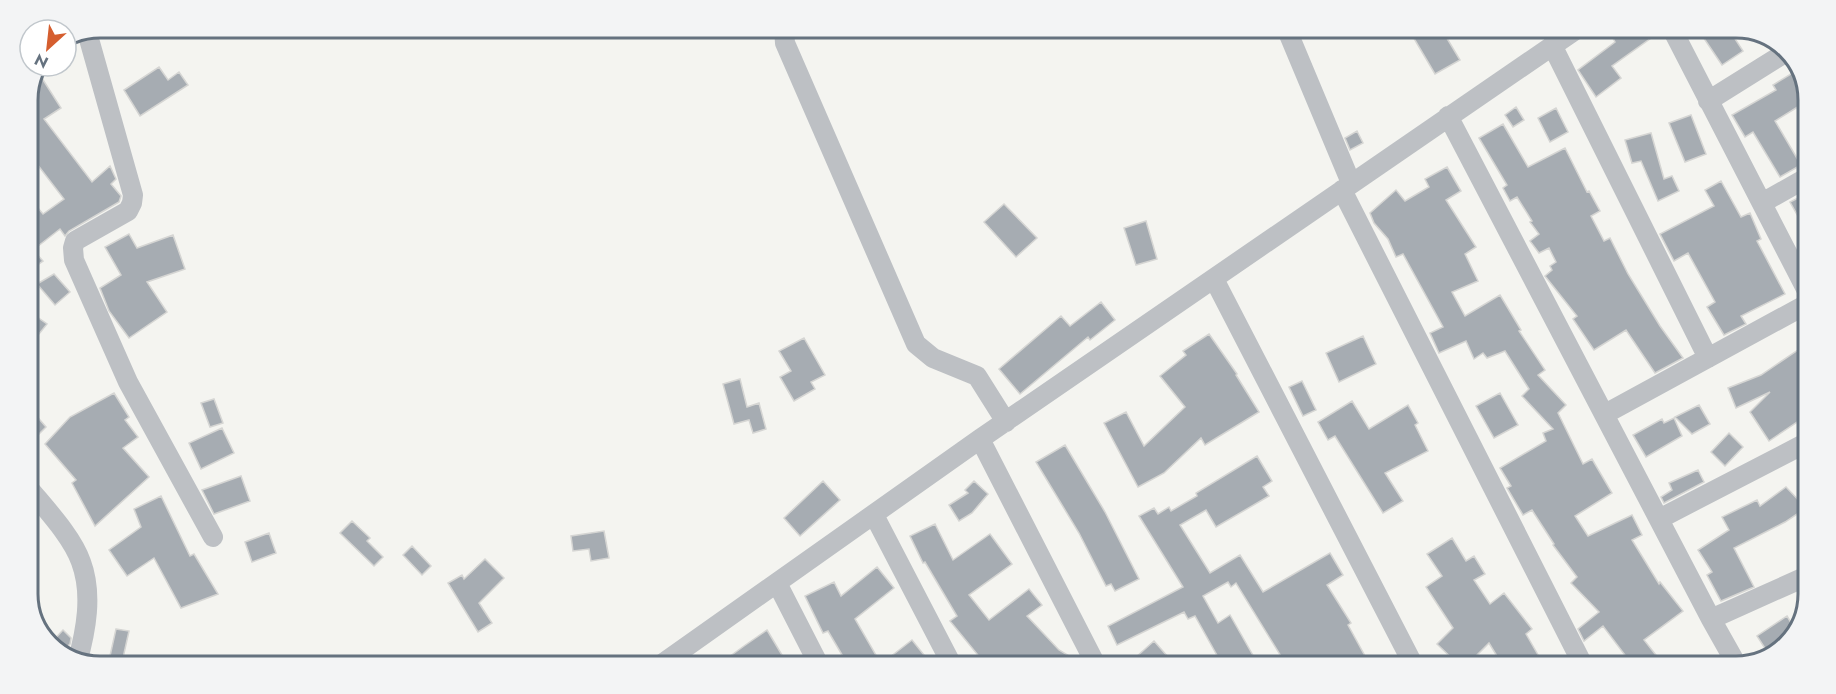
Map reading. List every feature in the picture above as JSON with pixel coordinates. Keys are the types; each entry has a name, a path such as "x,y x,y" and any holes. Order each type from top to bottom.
{"street":[{"path":"785,38 916,344 933,358 977,375 1006,422"},
{"path":"1290,38 1346,186 1579,656"},
{"path":"680,656 777,583 980,440 1562,38"},
{"path":"1677,38 1798,273"},
{"path":"89,39 133,195 128,211 75,241 74,260 128,382 213,537"},
{"path":"1552,45 1708,358"},
{"path":"1708,101 1780,56"},
{"path":"1448,116 1732,656"},
{"path":"1762,203 1798,183"},
{"path":"1214,279 1409,656"},
{"path":"1605,414 1798,309"},
{"path":"980,440 1091,656"},
{"path":"1659,519 1798,446"},
{"path":"38,500 71,542 81,562 87,603 80,653"},
{"path":"874,515 947,656"},
{"path":"1711,619 1798,580"},
{"path":"777,583 814,656"}],"building":[{"path":"1414,38 1447,38 1460,60 1435,74"},
{"path":"1613,38 1651,38 1612,66 1621,78 1596,97 1578,70 1615,42"},
{"path":"1704,38 1735,38 1743,51 1722,65"},
{"path":"159,67 168,80 179,72 188,85 140,116 124,90"},
{"path":"1792,73 1798,95 1798,107 1775,121 1798,160 1798,167 1780,177 1753,132 1745,137 1732,115 1776,90 1773,85"},
{"path":"41,78 61,108 44,119 92,182 110,166 116,179 111,184 121,196 119,202 69,231 65,236 60,229 38,246 38,208 43,214 64,199 38,165 38,99"},
{"path":"1516,107 1524,120 1513,127 1505,115"},
{"path":"1556,108 1568,132 1550,142 1538,118"},
{"path":"1691,115 1706,154 1685,162 1669,123"},
{"path":"1503,124 1528,167 1565,148 1587,192 1589,191 1600,211 1591,216 1604,241 1610,238 1628,274 1683,358 1655,373 1626,330 1594,350 1573,319 1577,316 1545,276 1552,270 1550,266 1556,262 1549,248 1539,253 1530,241 1539,234 1517,197 1510,201 1503,188 1507,185 1479,138"},
{"path":"1357,131 1363,143 1350,150 1345,138"},
{"path":"1651,133 1664,179 1672,176 1679,191 1658,201 1641,161 1632,163 1625,140"},
{"path":"1447,167 1461,191 1446,200 1476,247 1465,254 1478,281 1452,292 1465,316 1500,295 1521,330 1519,331 1545,370 1538,375 1566,405 1558,413 1583,464 1592,459 1612,493 1575,516 1588,536 1632,515 1642,535 1632,540 1659,584 1660,582 1683,611 1644,640 1657,656 1626,656 1603,626 1584,641 1578,629 1599,612 1571,583 1577,577 1553,545 1532,510 1523,515 1507,488 1511,486 1500,468 1546,441 1543,433 1553,429 1522,396 1529,389 1505,351 1487,358 1483,353 1474,359 1466,341 1439,353 1430,333 1443,327 1403,254 1396,257 1388,239 1374,223 1370,213 1396,190 1405,201 1429,187 1425,179"},
{"path":"1721,181 1741,217 1750,213 1761,239 1757,241 1785,294 1741,316 1746,324 1724,335 1707,307 1715,302 1688,253 1674,261 1660,234 1714,206 1705,190"},
{"path":"1798,198 1798,216 1790,202"},
{"path":"1004,204 1037,238 1016,257 984,222"},
{"path":"1146,221 1157,259 1136,265 1124,228"},
{"path":"129,234 137,248 173,235 185,269 147,282 167,312 129,338 109,311 100,288 121,275 105,247"},
{"path":"54,274 70,292 55,305 38,283"},
{"path":"1101,302 1115,320 1090,340 1088,337 1020,394 999,369 1061,316 1070,326"},
{"path":"38,318 47,324 38,335"},
{"path":"1209,334 1237,374 1259,412 1205,445 1201,438 1164,473 1138,487 1104,423 1126,412 1144,446 1185,407 1160,376 1186,355 1183,351"},
{"path":"1363,336 1376,364 1339,382 1326,353"},
{"path":"804,338 825,375 811,382 815,389 794,401 780,377 791,371 779,351"},
{"path":"1798,350 1798,421 1769,441 1750,412 1770,392 1736,408 1728,388 1761,375"},
{"path":"740,379 747,407 759,403 766,429 753,433 749,420 734,424 723,384"},
{"path":"1302,381 1316,410 1303,416 1289,387"},
{"path":"114,393 129,417 125,420 138,437 123,448 149,477 95,526 72,483 76,480 45,444 70,417"},
{"path":"1500,393 1518,425 1494,438 1476,406"},
{"path":"214,399 223,423 210,427 201,403"},
{"path":"1352,401 1369,429 1408,405 1418,423 1415,425 1428,451 1385,473 1403,501 1383,513 1335,436 1328,440 1318,422"},
{"path":"1699,405 1710,424 1692,434 1675,417"},
{"path":"38,418 46,427 38,435"},
{"path":"1674,418 1682,436 1646,457 1633,435 1662,419 1664,423"},
{"path":"222,428 234,453 201,469 189,443"},
{"path":"1729,433 1743,447 1725,466 1711,452"},
{"path":"1065,445 1105,512 1139,579 1115,591 1111,584 1106,586 1079,533 1036,462"},
{"path":"1257,456 1272,481 1263,487 1269,496 1216,527 1206,510 1180,525 1210,573 1240,555 1263,592 1330,553 1343,575 1327,585 1351,623 1348,625 1365,656 1281,656 1236,583 1231,587 1228,582 1203,596 1218,623 1230,615 1253,656 1217,656 1195,616 1188,619 1184,612 1117,645 1108,626 1183,587 1139,516 1154,508 1158,514 1169,507 1171,511 1197,496 1196,493"},
{"path":"1698,470 1704,482 1664,503 1661,497 1672,490 1669,483"},
{"path":"241,476 250,501 214,514 202,490"},
{"path":"823,481 840,500 800,536 784,518"},
{"path":"974,481 988,494 972,513 959,521 949,505 968,493 965,490"},
{"path":"1786,487 1798,500 1798,513 1734,548 1754,587 1721,601 1707,575 1712,572 1698,550 1729,530 1722,517 1757,500 1760,506"},
{"path":"161,496 190,556 194,554 218,594 181,608 154,558 127,576 109,550 141,527 134,509"},
{"path":"352,521 370,538 367,541 383,557 374,566 340,533"},
{"path":"935,524 953,560 990,534 1012,564 969,595 989,620 1029,589 1042,605 1027,616 1059,650 1069,656 979,656 950,621 957,616 925,562 923,563 910,536"},
{"path":"604,531 609,558 591,561 589,549 573,551 571,536"},
{"path":"269,533 276,553 252,562 245,542"},
{"path":"1452,538 1466,561 1474,556 1485,574 1474,580 1490,604 1504,593 1532,629 1526,634 1539,656 1497,656 1489,643 1476,656 1450,656 1437,644 1453,628 1426,587 1442,576 1427,554"},
{"path":"412,546 431,566 422,575 403,555"},
{"path":"485,559 504,578 479,603 492,623 478,632 448,583 462,575 464,579"},
{"path":"877,567 894,588 855,619 876,656 843,656 828,631 823,633 805,596 834,582 841,596"},
{"path":"1787,616 1791,623 1786,632 1765,649 1757,636"},
{"path":"116,629 129,631 123,656 110,656"},
{"path":"63,630 71,638 70,644 67,647 56,638"},
{"path":"767,630 783,656 730,656"},
{"path":"912,640 925,656 891,656"},
{"path":"1154,641 1167,656 1137,656"}]}
